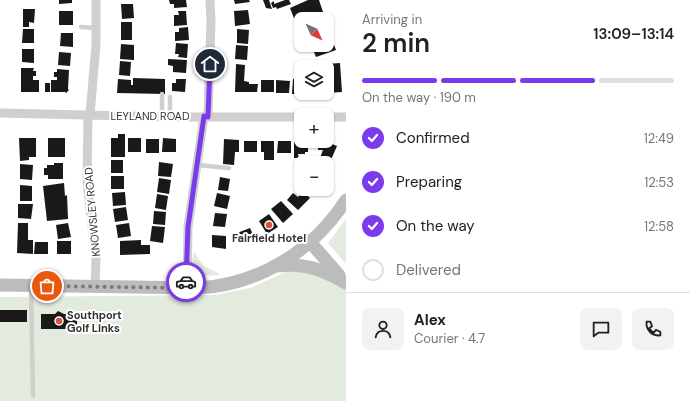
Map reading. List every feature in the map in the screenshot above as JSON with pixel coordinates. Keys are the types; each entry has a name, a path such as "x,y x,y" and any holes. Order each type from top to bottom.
{"street":[{"name":"KNOWSLEY ROAD","path":"95,285 96,260 87,182 89,115 96,28 96,0"},
{"path":"187,288 188,227 206,116 211,20 210,0"},
{"name":"LEYLAND ROAD","path":"0,113 294,117"},
{"path":"334,117 346,117"},
{"path":"0,284 31,286 95,285 187,288 231,284 255,276 277,266 310,242 326,227 346,200"},
{"path":"310,242 346,282"},
{"path":"277,266 306,265 320,269 346,282"}],"lane":[{"path":"81,27 96,28"},
{"path":"162,94 166,116"},
{"path":"166,116 170,97"},
{"path":"197,165 230,168"},
{"path":"31,286 33,396"}],"shaded area":[{"path":"346,219 346,264 328,243"},
{"path":"194,252 204,266 220,275 207,276 197,274 192,266"},
{"path":"305,271 337,283 346,290 346,401 0,401 0,297 215,295 250,288 286,272"}],"building":[{"path":"59,0 72,0 72,3 59,4"},
{"path":"169,0 186,0 187,7 174,8 174,4 170,4"},
{"path":"234,0 249,0 250,2 235,4"},
{"path":"263,0 269,0 272,9 266,8"},
{"path":"289,0 291,4 277,9 276,7 273,8 271,3 274,1 274,4"},
{"path":"308,0 319,0 323,12 294,12 294,18 290,8"},
{"path":"121,4 133,4 134,18 122,19"},
{"path":"23,9 35,9 34,23 29,22 29,27 23,27"},
{"path":"248,10 250,24 235,26 234,11"},
{"path":"59,11 73,11 73,25 59,25"},
{"path":"178,11 186,11 187,25 174,26 174,15 179,15"},
{"path":"121,22 132,22 132,40 121,40"},
{"path":"188,27 189,40 175,41 175,32 179,32 179,28"},
{"path":"23,29 34,29 34,43 22,43"},
{"path":"237,29 249,30 248,44 237,43"},
{"path":"61,33 73,33 73,47 60,46"},
{"path":"176,43 188,44 187,58 178,57 179,54 175,54"},
{"path":"121,44 134,45 134,60 120,59"},
{"path":"236,45 248,46 247,60 235,59"},
{"path":"22,49 34,49 34,63 22,62"},
{"path":"59,52 71,53 70,66 58,65"},
{"path":"314,52 330,52 316,57"},
{"path":"168,59 187,60 186,73 173,72 173,66 168,65"},
{"path":"120,61 131,62 130,76 119,75"},
{"path":"334,63 340,63 342,92 334,93"},
{"path":"236,64 245,65 244,81 249,82 249,84 258,84 257,92 235,92"},
{"path":"21,68 34,68 33,71 36,71 36,76 33,76 33,80 39,80 39,92 21,92"},
{"path":"57,69 69,70 69,90 66,93 51,92 51,80 57,80 57,77 54,77 54,72 57,72"},
{"path":"133,78 165,79 165,94 117,93 118,79 131,80 131,85 133,85"},
{"path":"176,79 186,79 185,92 172,91 172,83 176,83"},
{"path":"293,79 294,94 292,94"},
{"path":"261,80 274,80 274,92 261,92"},
{"path":"276,80 290,81 289,93 276,93"},
{"path":"45,83 50,83 50,92 45,92"},
{"path":"118,134 125,134 125,157 111,157 111,138 118,138"},
{"path":"19,138 36,138 36,157 29,157 29,160 20,161"},
{"path":"48,138 65,138 65,157 48,157"},
{"path":"128,138 141,138 141,152 128,152"},
{"path":"163,138 176,139 176,152 162,152"},
{"path":"146,139 159,139 159,153 146,153"},
{"path":"224,139 239,140 239,152 235,152 234,165 223,164"},
{"path":"244,141 257,141 257,152 244,152"},
{"path":"261,141 274,141 274,160 264,160 264,152 261,152"},
{"path":"278,141 291,141 291,153 277,153"},
{"path":"334,145 337,146 333,156 321,156 323,150 318,150 318,148 334,148"},
{"path":"294,148 308,148 308,152 305,152 305,154 298,154 298,156 294,156"},
{"path":"111,160 123,160 123,173 111,173"},
{"path":"159,162 173,164 171,177 158,176"},
{"path":"54,163 63,163 63,179 48,179 48,175 44,175 44,168 47,168 47,165 54,165"},
{"path":"20,164 33,165 32,180 20,179"},
{"path":"111,176 124,176 124,189 111,189"},
{"path":"220,177 230,179 228,191 218,190"},
{"path":"159,178 171,180 169,194 157,192"},
{"path":"64,183 65,196 67,195 68,219 47,221 43,186"},
{"path":"20,185 32,186 32,201 20,201"},
{"path":"125,192 126,205 113,206 112,193"},
{"path":"217,193 230,196 227,209 214,206"},
{"path":"293,193 294,196 308,196 310,198 298,210 287,200"},
{"path":"157,194 168,196 166,210 155,208"},
{"path":"281,201 293,214 283,223 271,209"},
{"path":"18,204 33,204 31,219 18,218"},
{"path":"126,207 128,220 115,222 113,209"},
{"path":"154,211 166,212 165,225 153,224"},
{"path":"215,213 227,214 225,227 213,226"},
{"path":"269,214 278,227 267,234 259,221"},
{"path":"18,223 28,223 28,240 33,240 33,254 17,253"},
{"path":"68,223 71,237 58,239 56,225"},
{"path":"129,223 131,236 118,238 116,225"},
{"path":"152,226 165,227 163,243 150,241"},
{"path":"250,228 255,239 242,244 237,233"},
{"path":"212,235 226,236 226,249 212,247"},
{"path":"141,240 141,245 150,245 150,254 120,255 120,241"},
{"path":"57,241 71,241 71,254 57,254"},
{"path":"35,242 48,242 48,254 34,254"},
{"path":"0,310 27,310 27,322 0,322"},
{"name":"Southport Golf Links","path":"58,311 64,314 77,314 77,329 41,329 41,314 55,314"}],"way so far":[{"path":"47,286 95,285 187,288 186,282"}],"place":[{"name":"Fairfield Hotel","path":"269,225"},
{"name":"Southport Golf Links","path":"59,321"}],"route":[{"path":"186,282 188,227 204,116 208,117 210,64"}]}
